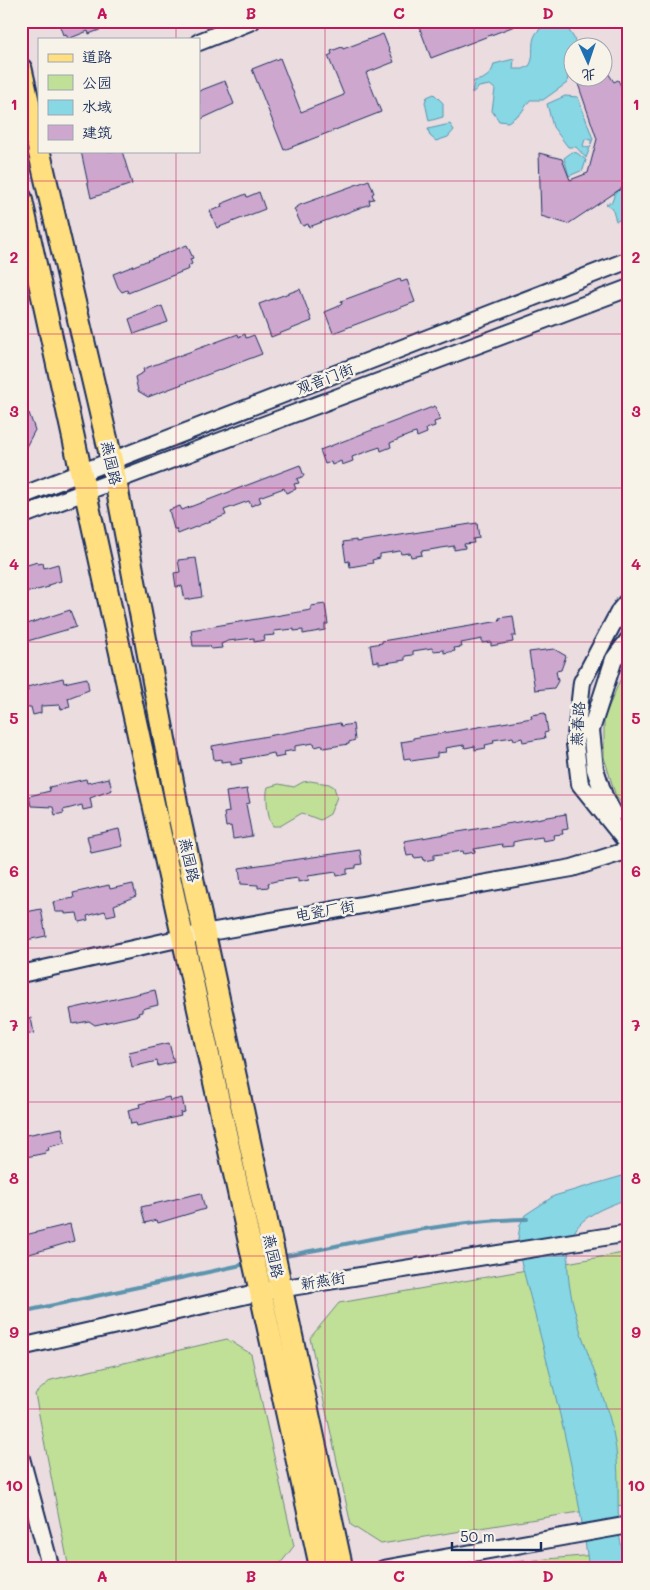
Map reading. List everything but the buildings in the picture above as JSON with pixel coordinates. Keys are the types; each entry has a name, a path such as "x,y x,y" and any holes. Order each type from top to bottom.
{"main road":[{"name":"燕园路","path":"21,69 38,145"},
{"name":"燕园路","path":"39,152 114,472 179,816 204,932 258,1234 325,1568"},
{"name":"燕园路","path":"21,198 183,938 258,1234"}],"street":[{"path":"200,42 252,21"},
{"name":"观音门街","path":"114,472 629,260"},
{"name":"观音门街","path":"21,516 84,483 629,288"},
{"name":"观音门街","path":"21,496 84,483"},
{"name":"燕春路","path":"629,599 620,610 582,682 575,744 580,784 629,844"},
{"name":"燕春路","path":"629,638 614,659 591,730 595,770 604,796 629,844"},
{"name":"电瓷厂街","path":"21,974 204,932 572,868 629,850"},
{"name":"新燕街","path":"21,1347 270,1290 629,1233"},
{"path":"21,1458 51,1569"},
{"path":"383,1569 555,1536 629,1525"}],"green space":[{"path":"629,659 629,811 616,797 604,757 604,718"},
{"path":"310,781 329,784 334,787 337,797 330,814 320,820 302,813 280,826 273,826 268,807 268,787 279,784 294,787 303,782"},
{"path":"629,1252 629,1504 381,1544 351,1525 310,1338 339,1303"},
{"path":"227,1339 251,1354 294,1546 280,1564 264,1569 69,1569 35,1394 51,1380"},
{"path":"629,1552 629,1569 474,1569 512,1562"}],"water":[{"path":"553,24 568,29 574,38 562,38 562,87 543,100 530,100 521,113 508,122 499,121 492,111 495,89 490,85 479,87 472,93 474,81 487,76 494,64 514,59 513,69 523,69 529,66 534,38 536,33 542,28"},
{"path":"434,94 443,103 443,117 429,121 425,102 427,97"},
{"path":"565,96 578,97 593,139 591,144 591,140 585,139 583,146 588,148 591,145 586,158 576,147 568,147 553,127 547,104"},
{"path":"450,124 454,130 448,137 436,141 430,136 428,129"},
{"path":"572,152 577,153 586,160 583,170 569,176 564,158"},
{"path":"629,165 629,218 616,221 612,208 606,204 612,202 615,193 628,184"},
{"path":"629,1174 629,1198 605,1208 582,1221 573,1235 568,1256 569,1281 574,1307 609,1415 614,1437 618,1472 619,1532 628,1569 589,1569 568,1451 520,1258 518,1239 520,1225 525,1215 554,1196"}],"waterway":[{"path":"280,1257 465,1223 527,1219"},
{"path":"21,1312 246,1264"}]}
